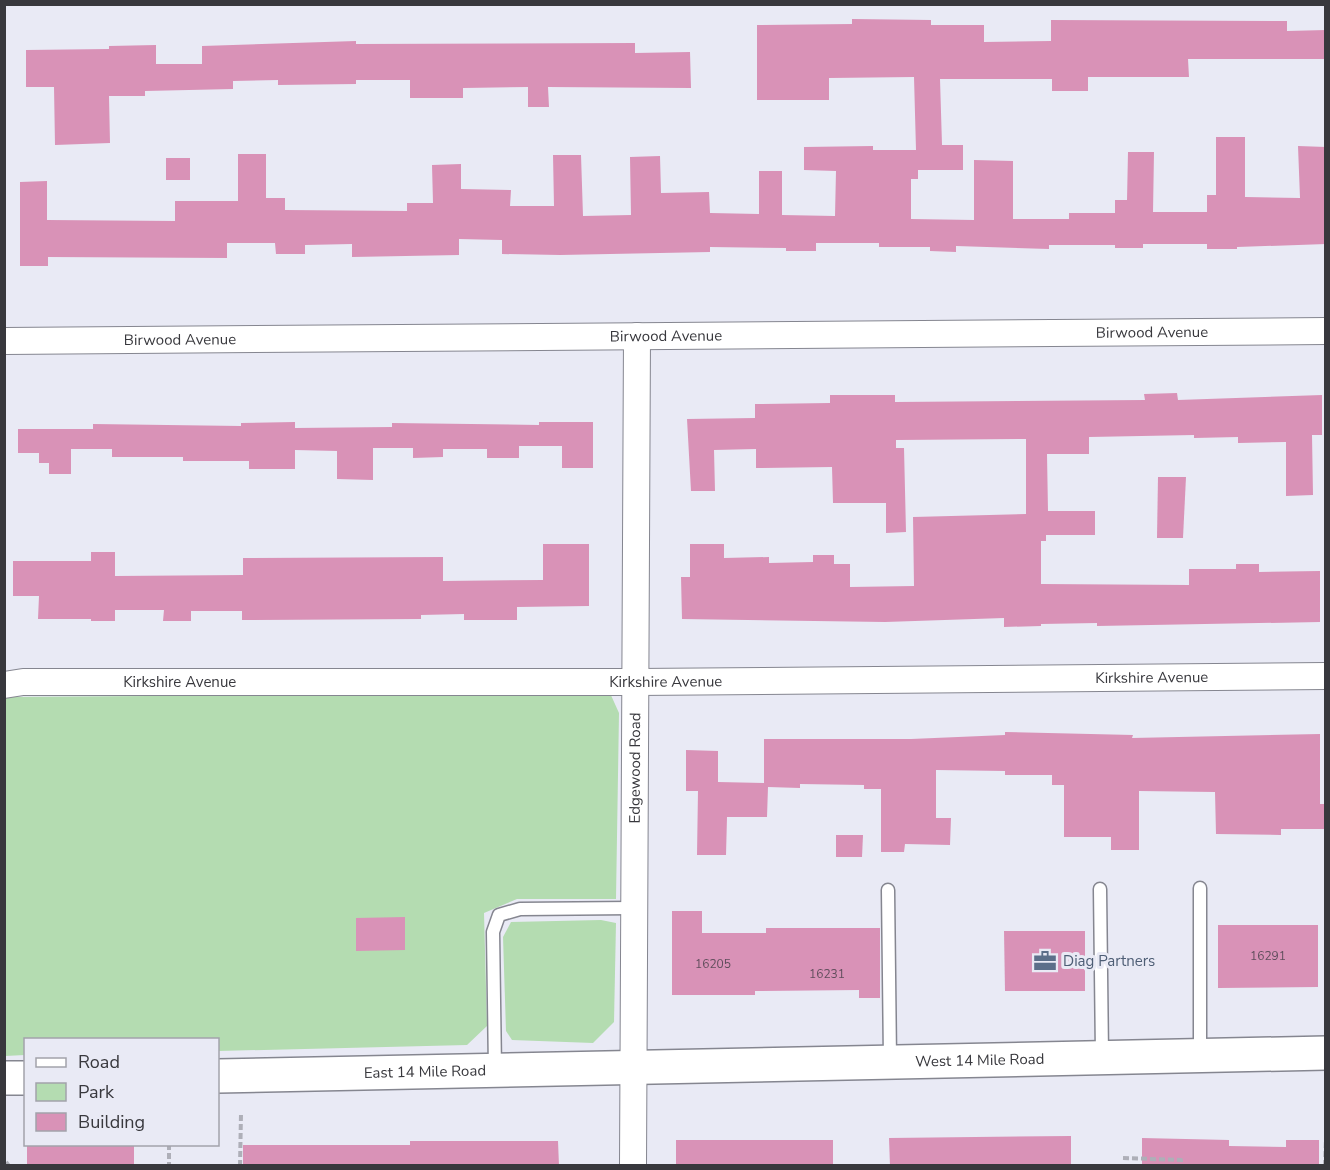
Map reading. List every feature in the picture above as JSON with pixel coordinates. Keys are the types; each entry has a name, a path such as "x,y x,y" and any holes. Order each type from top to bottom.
{"main road":[{"name":"West 14 Mile Road","path":"633,1067 1326,1053"},
{"name":"East 14 Mile Road","path":"219,1076 633,1067"},
{"path":"4,1078 24,1078"}],"street":[{"name":"Birwood Avenue","path":"4,341 1326,331"},
{"name":"Edgewood Road","path":"633,1166 637,336"},
{"name":"Kirkshire Avenue","path":"4,686 23,682 636,682 1326,676"}],"lane":[{"path":"1100,888 1102,1057"},
{"path":"1200,888 1200,1055"},
{"path":"888,890 890,1061"},
{"path":"495,1071 494,932 500,915 520,909 633,908"}],"path":[{"path":"240,1166 241,1114"},
{"path":"1325,1166 1326,1139"},
{"path":"169,1146 169,1166"},
{"path":"1124,1158 1181,1160 1181,1166"}],"green space":[{"path":"610,693 619,713 616,899 517,899 484,913 487,1026 467,1045 219,1051 219,1038 24,1038 24,1055 5,1056 5,697"},
{"path":"601,920 616,923 614,1022 593,1043 512,1040 506,1031 503,937 511,922"}],"building":[{"path":"852,19 931,20 931,25 984,25 984,42 1051,41 1051,20 1287,21 1287,31 1326,30 1326,59 1188,59 1189,77 1088,77 1088,91 1052,91 1052,79 940,79 942,145 963,145 963,170 918,170 918,179 911,179 911,219 974,220 974,160 1013,161 1013,219 1069,219 1069,213 1115,213 1115,200 1127,200 1128,152 1154,152 1153,212 1207,212 1207,195 1216,195 1216,137 1245,137 1245,197 1300,198 1298,146 1326,147 1326,244 1237,247 1237,249 1207,249 1207,244 1143,244 1143,248 1115,248 1115,245 1049,245 1049,249 956,246 956,252 930,251 930,247 879,247 879,243 816,243 816,251 786,251 786,248 710,247 710,252 560,255 502,254 502,240 459,239 459,255 352,257 352,244 305,245 305,254 276,254 275,243 227,243 227,258 48,257 48,266 20,266 20,182 47,181 47,220 175,221 175,201 238,201 238,154 266,154 266,198 285,198 285,210 407,211 407,203 433,203 432,165 461,164 461,189 511,190 510,206 554,206 553,155 581,155 583,216 631,215 630,157 660,156 661,193 709,192 710,213 759,214 759,171 782,171 782,215 835,216 836,171 804,170 804,147 873,146 873,150 916,150 914,77 829,78 829,100 757,100 757,25 852,24"},
{"path":"356,41 356,44 635,43 635,53 690,52 691,88 548,87 549,107 528,107 528,87 463,88 463,98 410,98 410,80 356,80 356,84 278,85 278,80 233,81 233,89 145,91 145,96 109,96 110,143 55,145 54,87 26,87 26,50 109,49 109,46 156,45 156,64 202,64 202,46"},
{"path":"166,158 190,158 190,180 166,180"},
{"path":"1177,393 1178,400 1322,395 1322,435 1312,435 1313,495 1286,496 1286,442 1238,443 1238,437 1194,438 1194,435 1089,437 1089,454 1047,454 1048,511 1095,511 1095,535 1046,535 1046,541 1041,541 1041,584 1189,585 1189,569 1236,569 1236,564 1259,564 1259,572 1320,571 1320,622 1097,626 1097,623 1004,627 1004,618 885,622 682,619 681,577 690,577 690,544 724,544 724,558 769,557 769,563 813,562 813,555 834,555 834,564 850,564 850,587 914,586 913,517 1026,514 1026,439 896,440 896,448 904,448 906,532 886,533 886,503 833,503 832,467 756,468 756,449 714,450 715,491 691,491 687,419 755,418 755,404 830,403 830,395 895,395 895,402 1145,400 1144,394"},
{"path":"295,422 295,428 392,427 392,423 539,425 539,422 593,422 593,468 562,468 562,446 519,446 519,458 487,458 487,449 443,449 443,457 413,458 413,448 373,448 373,480 337,479 337,451 295,450 295,469 249,469 249,461 183,461 183,457 112,457 112,449 71,449 71,474 49,474 49,463 39,463 39,453 18,453 18,429 93,429 93,424 241,426 241,423"},
{"path":"1158,477 1186,477 1183,538 1157,538"},
{"path":"543,544 589,544 589,606 517,607 517,620 464,620 464,614 421,615 421,619 242,620 242,611 191,611 191,621 163,621 164,610 115,610 115,621 91,621 91,619 38,619 39,596 13,596 13,561 91,561 91,552 115,552 115,576 243,575 243,558 443,557 443,581 543,580"},
{"path":"1005,732 1133,735 1132,738 1320,734 1320,804 1326,804 1326,829 1281,829 1281,835 1216,834 1215,792 1139,791 1139,850 1111,850 1111,837 1064,837 1064,785 1052,785 1052,775 1005,775 1005,771 936,770 936,818 951,818 950,845 905,844 904,852 881,852 881,789 864,789 864,785 800,784 800,788 768,787 767,817 727,817 726,855 697,855 698,791 686,791 686,750 718,751 718,782 764,783 764,739 911,739 1005,735"},
{"path":"836,835 863,835 862,857 836,857"},
{"path":"672,911 702,911 702,933 766,933 766,928 880,928 880,998 859,998 859,990 755,991 755,995 672,995"},
{"path":"405,917 405,950 356,951 356,918"},
{"path":"1218,925 1318,925 1318,987 1218,988"},
{"name":"Diag Partners","path":"1004,931 1085,931 1085,991 1005,991"},
{"path":"1071,1136 1071,1166 890,1166 889,1138"},
{"path":"1142,1138 1229,1140 1229,1146 1286,1147 1286,1140 1319,1140 1319,1166 1142,1166"},
{"path":"676,1140 833,1140 833,1166 676,1166"},
{"path":"410,1141 558,1141 559,1166 243,1166 243,1145 410,1145"},
{"path":"27,1146 134,1146 134,1166 27,1166"}],"place":[{"name":"Diag Partners","path":"1045,961"}]}
